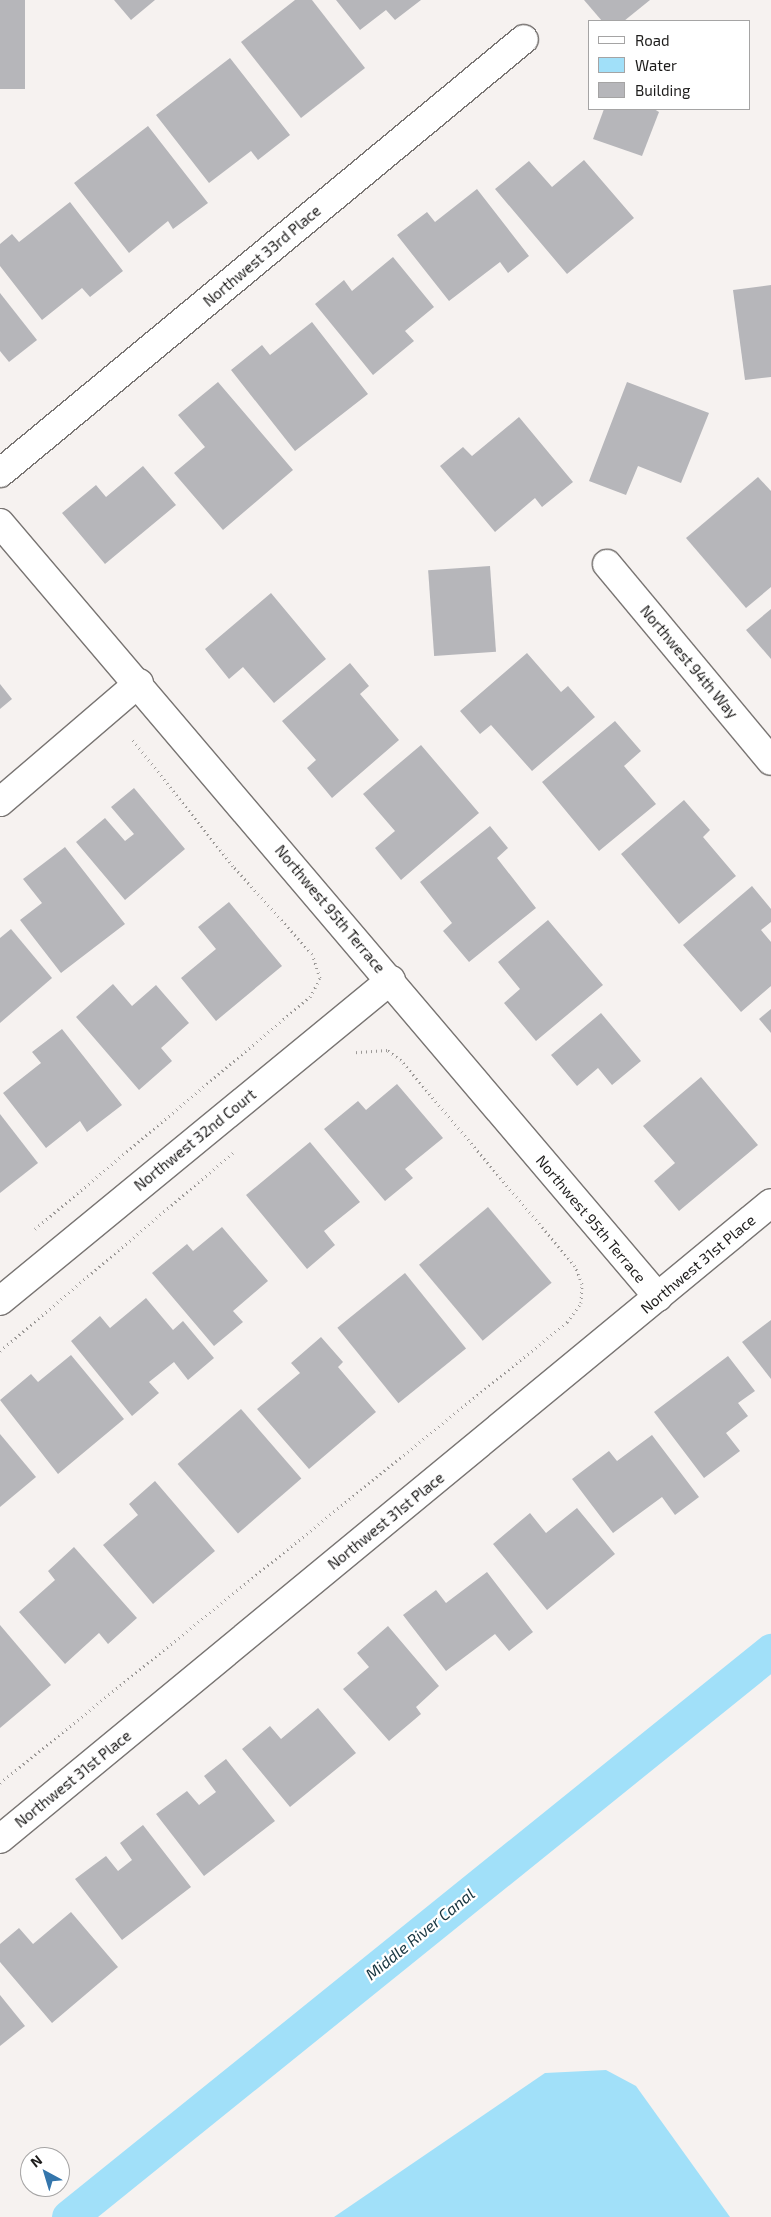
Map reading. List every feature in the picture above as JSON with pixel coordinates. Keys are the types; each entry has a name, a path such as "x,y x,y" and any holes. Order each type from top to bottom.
{"street":[{"name":"Northwest 33rd Place","path":"0,473 524,38"},
{"name":"Northwest 95th Terrace","path":"0,523 139,683 658,1298"},
{"name":"Northwest 94th Way","path":"607,564 771,761"},
{"path":"0,802 139,683"},
{"name":"Northwest 32nd Court","path":"0,1300 391,980"},
{"name":"Northwest 31st Place","path":"0,1839 771,1203"}],"path":[{"path":"30,1233 310,997 320,978 312,954 233,866 132,739"},
{"path":"0,1783 567,1322 581,1303 582,1284 575,1266 401,1060 387,1050 357,1051 351,1055"},
{"path":"0,1350 240,1147"}],"water":[{"path":"606,2070 636,2086 730,2217 334,2217 545,2073"}],"building":[{"path":"0,0 25,0 25,89 0,89"},
{"path":"114,0 155,0 131,20"},
{"path":"295,0 312,0 365,68 301,118 241,42"},
{"path":"336,0 421,0 395,20 386,10 360,30"},
{"path":"584,0 650,0 625,20 601,20"},
{"path":"230,58 290,135 258,160 251,151 209,183 156,115"},
{"path":"604,110 656,110 659,112 642,156 593,139"},
{"path":"148,126 208,203 173,229 168,221 129,253 74,183"},
{"path":"584,160 634,218 567,274 495,189 529,161 552,187"},
{"path":"477,189 529,256 508,273 500,262 449,301 397,235 427,212 435,222"},
{"path":"70,202 123,271 90,297 82,288 42,320 0,266 0,244 12,234 19,242"},
{"path":"393,257 434,307 405,331 414,341 373,375 315,304 344,280 352,291"},
{"path":"771,285 771,377 745,380 733,290"},
{"path":"0,293 37,340 9,362 0,351"},
{"path":"312,322 368,394 295,451 231,370 262,345 270,355"},
{"path":"218,382 293,470 223,530 174,473 205,447 178,415"},
{"path":"627,382 709,413 681,483 638,466 626,495 589,481"},
{"path":"519,417 573,482 542,507 535,498 495,532 440,466 463,447 472,456"},
{"path":"143,466 176,505 105,564 62,513 96,485 106,497"},
{"path":"758,477 771,491 771,587 746,608 686,538"},
{"path":"490,566 496,652 434,656 428,570"},
{"path":"271,593 326,659 274,703 243,667 229,679 205,649"},
{"path":"771,609 771,659 746,630"},
{"path":"527,653 561,692 568,686 595,717 532,771 491,725 480,734 460,711"},
{"path":"350,663 369,686 360,694 399,740 332,798 307,768 316,760 282,721"},
{"path":"0,684 12,699 0,709"},
{"path":"615,721 641,751 624,766 656,804 599,851 542,782"},
{"path":"421,745 479,813 401,880 375,848 395,831 363,794"},
{"path":"134,788 185,849 125,900 76,842 105,818 125,841 134,834 111,807"},
{"path":"684,800 710,830 703,837 736,876 679,924 621,854"},
{"path":"490,826 508,848 497,858 536,908 469,962 443,931 452,923 420,882"},
{"path":"65,847 125,924 61,973 20,920 42,903 23,879"},
{"path":"752,886 771,909 771,922 761,930 771,942 771,986 741,1012 683,945"},
{"path":"229,902 282,966 216,1021 181,978 216,949 198,927"},
{"path":"548,920 603,985 536,1041 504,1003 520,989 498,962"},
{"path":"11,929 52,978 0,1023 0,938"},
{"path":"113,984 132,1006 156,985 189,1023 161,1048 172,1061 139,1090 76,1017"},
{"path":"771,1009 771,1033 759,1019"},
{"path":"601,1013 641,1061 612,1085 598,1068 577,1086 551,1055"},
{"path":"62,1029 122,1105 87,1132 80,1121 46,1148 3,1093 41,1063 32,1052"},
{"path":"701,1077 758,1145 679,1211 654,1181 675,1163 643,1126"},
{"path":"397,1084 443,1138 405,1169 413,1178 385,1201 324,1129 358,1101 366,1110"},
{"path":"0,1114 38,1163 0,1193"},
{"path":"310,1142 360,1202 324,1231 335,1245 307,1269 246,1195"},
{"path":"488,1207 552,1283 483,1341 419,1265"},
{"path":"222,1227 268,1281 233,1311 243,1322 214,1346 152,1273 187,1244 193,1251"},
{"path":"405,1273 466,1348 398,1403 337,1328"},
{"path":"146,1298 173,1330 183,1321 214,1358 188,1380 174,1362 149,1382 159,1393 132,1416 71,1341 100,1316 110,1328"},
{"path":"771,1320 771,1379 742,1342"},
{"path":"321,1337 343,1362 338,1367 376,1412 309,1469 257,1409 300,1373 291,1363"},
{"path":"71,1355 124,1419 58,1474 0,1400 31,1374 38,1382"},
{"path":"728,1356 755,1391 738,1403 748,1416 726,1433 740,1451 704,1478 654,1412"},
{"path":"241,1409 301,1478 238,1534 178,1464"},
{"path":"0,1434 36,1477 0,1507"},
{"path":"652,1435 699,1497 675,1515 662,1497 613,1533 572,1479 609,1451 617,1461"},
{"path":"155,1481 215,1551 153,1604 103,1545 138,1515 129,1504"},
{"path":"577,1508 615,1554 547,1610 493,1544 530,1513 546,1533"},
{"path":"74,1547 137,1618 108,1644 99,1633 65,1664 19,1612 55,1580 48,1571"},
{"path":"487,1572 533,1632 509,1651 495,1634 446,1671 403,1615 436,1590 446,1603"},
{"path":"0,1625 51,1685 0,1728"},
{"path":"388,1626 439,1686 416,1707 421,1714 389,1741 343,1689 369,1667 357,1653"},
{"path":"318,1708 356,1753 290,1807 242,1749 270,1726 281,1739"},
{"path":"226,1759 275,1821 204,1876 156,1814 187,1791 199,1805 216,1792 204,1776"},
{"path":"143,1825 191,1887 122,1940 75,1879 106,1856 118,1871 132,1860 120,1843"},
{"path":"71,1912 118,1967 52,2023 0,1962 0,1944 19,1928 33,1944"},
{"path":"0,1995 25,2026 0,2046"}],"waterway":[{"name":"Middle River Canal","path":"69,2217 771,1651"}]}
